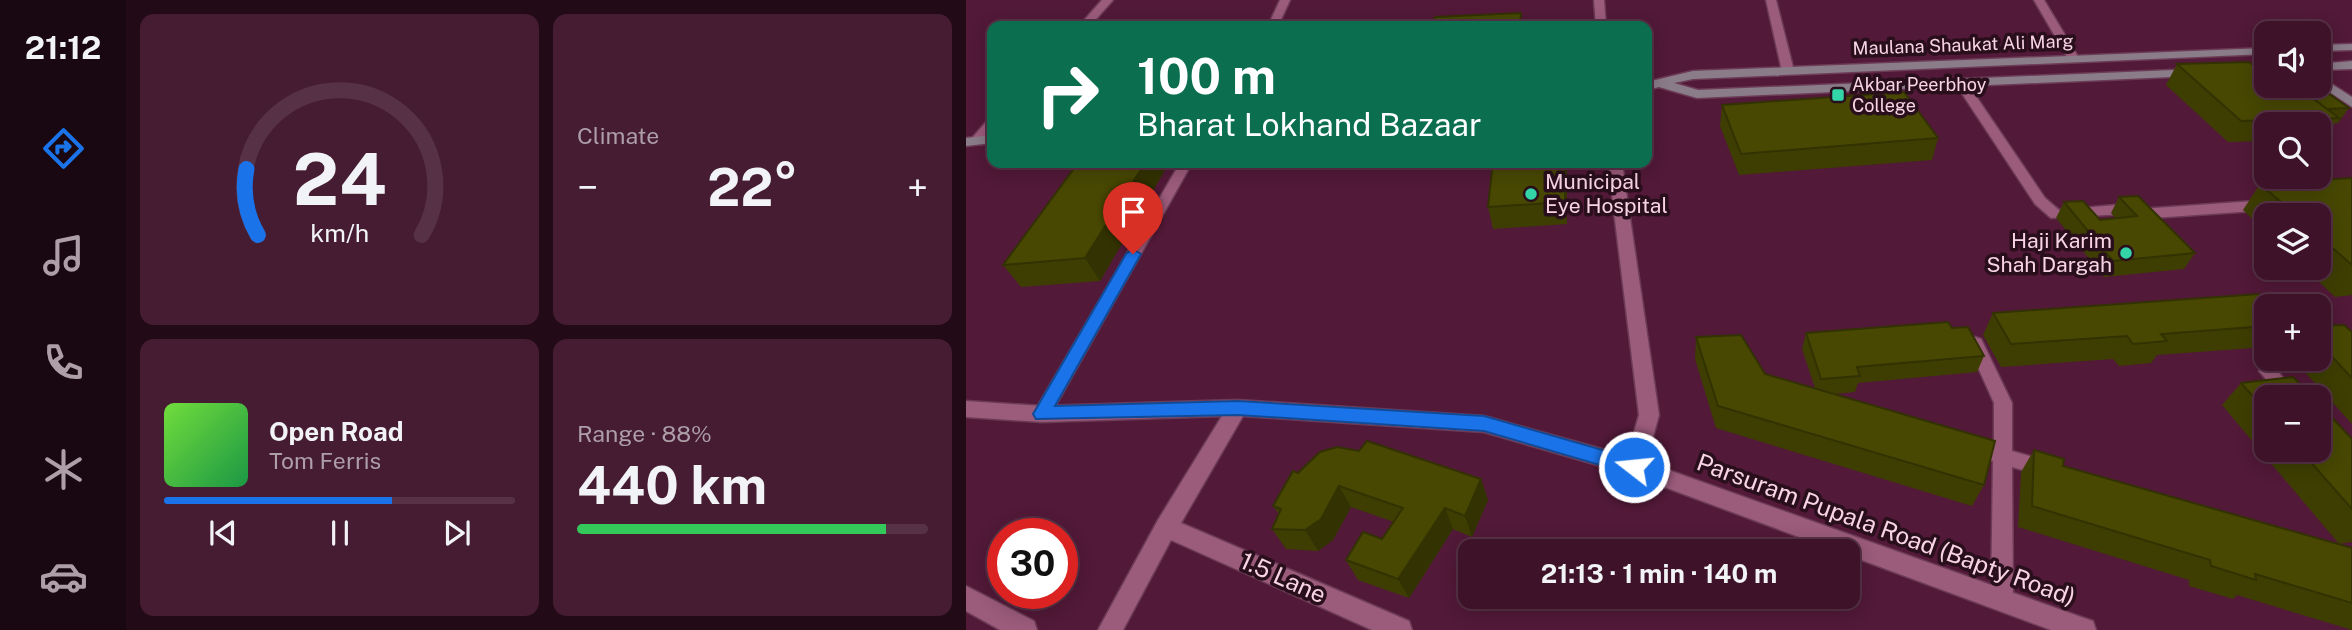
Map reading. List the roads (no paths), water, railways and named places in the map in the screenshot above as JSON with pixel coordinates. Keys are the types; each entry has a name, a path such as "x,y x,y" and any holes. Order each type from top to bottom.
{"main road":[{"path":"2331,48 2352,47"},
{"name":"Maulana Shaukat Ali Marg","path":"1652,85 1693,75 2254,52"},
{"path":"2331,66 2352,65"},
{"path":"2225,71 2254,70"},
{"name":"Maulana Shaukat Ali Marg","path":"1663,84 1697,94 2211,72"},
{"path":"2331,88 2352,103"}],"street":[{"path":"1089,21 1108,0"},
{"path":"1275,21 1285,0"},
{"path":"1599,0 1601,21"},
{"path":"1771,0 1788,71"},
{"path":"2039,0 2074,60"},
{"path":"1961,83 2040,201 2056,215 2127,209 2138,214 2254,206"},
{"path":"971,141 987,128"},
{"path":"1616,168 1649,415 1634,467"},
{"path":"1110,630 1166,527 1238,408"},
{"name":"Parsuram Pupala Road (Bapty Road)","path":"966,409 1042,414 1238,408 1484,424 1634,467 2084,630"},
{"name":"1.5 Lane","path":"1166,527 1400,630"},
{"path":"966,598 1025,630"}],"lane":[{"path":"1042,414 1183,168"},
{"path":"1973,340 2003,403 2002,600"},
{"path":"2267,371 2280,385"},
{"path":"1951,441 2067,475"}],"place":[{"name":"Akbar Peerbhoy College","path":"1838,95"},
{"name":"Municipal Eye Hospital","path":"1531,194"},
{"name":"Haji Karim Shah Dargah","path":"2126,253"}]}
